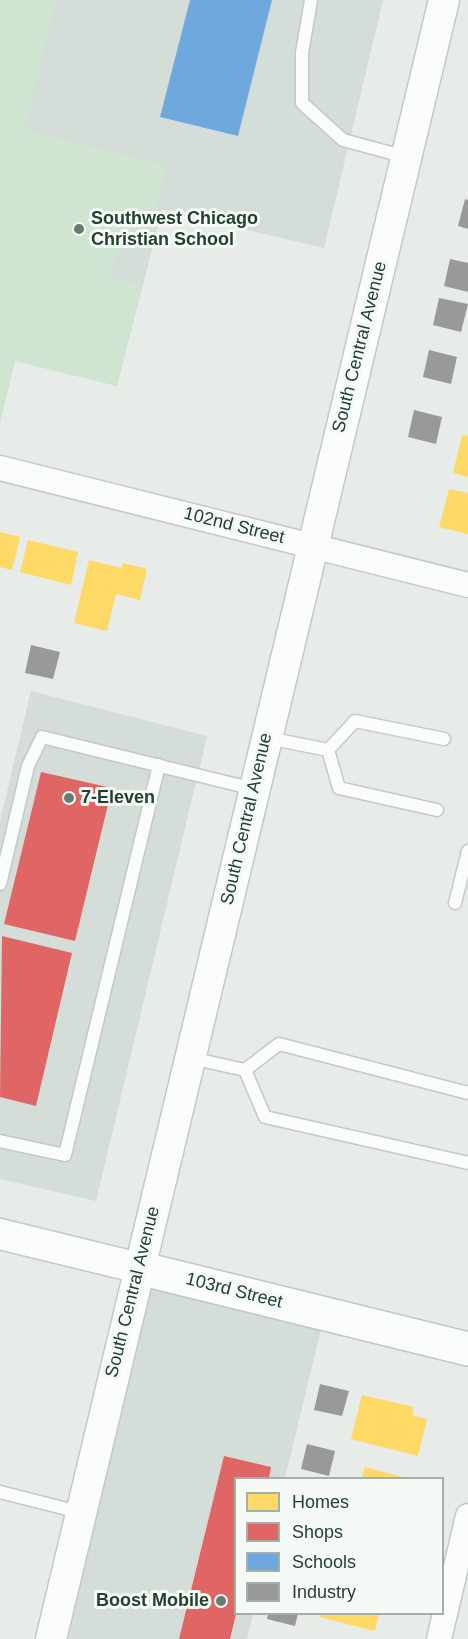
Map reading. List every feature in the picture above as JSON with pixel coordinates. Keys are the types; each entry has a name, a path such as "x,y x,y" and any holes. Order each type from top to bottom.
{"main road":[{"name":"103rd Street","path":"139,1268 468,1349"}],"street":[{"name":"South Central Avenue","path":"51,1639 444,0"},
{"name":"102nd Street","path":"0,468 468,585"},
{"name":"103rd Street","path":"0,1234 139,1268"},
{"path":"439,1639 468,1516"}],"lane":[{"path":"311,0 302,53 302,103 343,140 406,157"},
{"path":"328,750 355,721 444,739"},
{"path":"0,884 28,766 42,737 254,789"},
{"path":"267,737 328,750"},
{"path":"328,750 339,788 436,810"},
{"path":"0,1142 64,1155 159,765"},
{"path":"455,903 468,851"},
{"path":"190,1058 245,1070 279,1044 468,1093"},
{"path":"245,1070 265,1117 468,1163"},
{"path":"0,1492 80,1512"}],"shaded area":[{"name":"Southwest Chicago Christian School","path":"0,0 383,0 324,248 162,210 117,386 15,361 0,423"},
{"path":"31,691 207,736 96,1201 0,1179 0,821"},
{"path":"139,1268 325,1313 285,1477 234,1477 234,1615 253,1615 247,1639 51,1639"}],"green space":[{"path":"0,0 55,0 25,130 166,166 149,239 111,231 121,250 106,277 142,287 117,386 15,361 0,423"}],"building: Homes":[{"path":"462,435 468,436 468,477 453,473"},
{"path":"449,489 468,493 468,534 439,527"},
{"path":"0,532 20,537 12,570 0,567"},
{"path":"28,540 78,552 71,585 20,572"},
{"path":"89,560 121,568 123,563 147,569 140,600 116,594 107,631 74,623"},
{"path":"362,1395 414,1407 412,1415 427,1419 418,1456 351,1439"},
{"path":"365,1467 402,1477 362,1477"},
{"path":"320,1615 379,1615 375,1631 319,1617"}],"building: Shops":[{"path":"41,772 112,788 75,941 4,924"},
{"path":"2,936 72,953 36,1106 0,1097"},
{"path":"224,1456 271,1467 269,1477 234,1477 236,1615 230,1639 179,1639"}],"building: Schools":[{"path":"190,0 272,0 238,136 160,117"}],"building: Industry":[{"path":"465,199 468,200 468,229 458,226"},
{"path":"450,259 468,263 468,292 444,286"},
{"path":"439,298 468,304 461,332 433,325"},
{"path":"429,350 457,357 451,384 423,377"},
{"path":"414,410 442,417 436,444 408,437"},
{"path":"31,645 60,652 53,679 25,673"},
{"path":"320,1384 349,1391 342,1416 314,1410"},
{"path":"307,1444 335,1451 329,1476 301,1469"},
{"path":"268,1615 298,1615 295,1626 267,1619"}],"place":[{"name":"Southwest Chicago Christian School","path":"79,229"},
{"name":"7-Eleven","path":"69,798"},
{"name":"Boost Mobile","path":"221,1601"}]}
